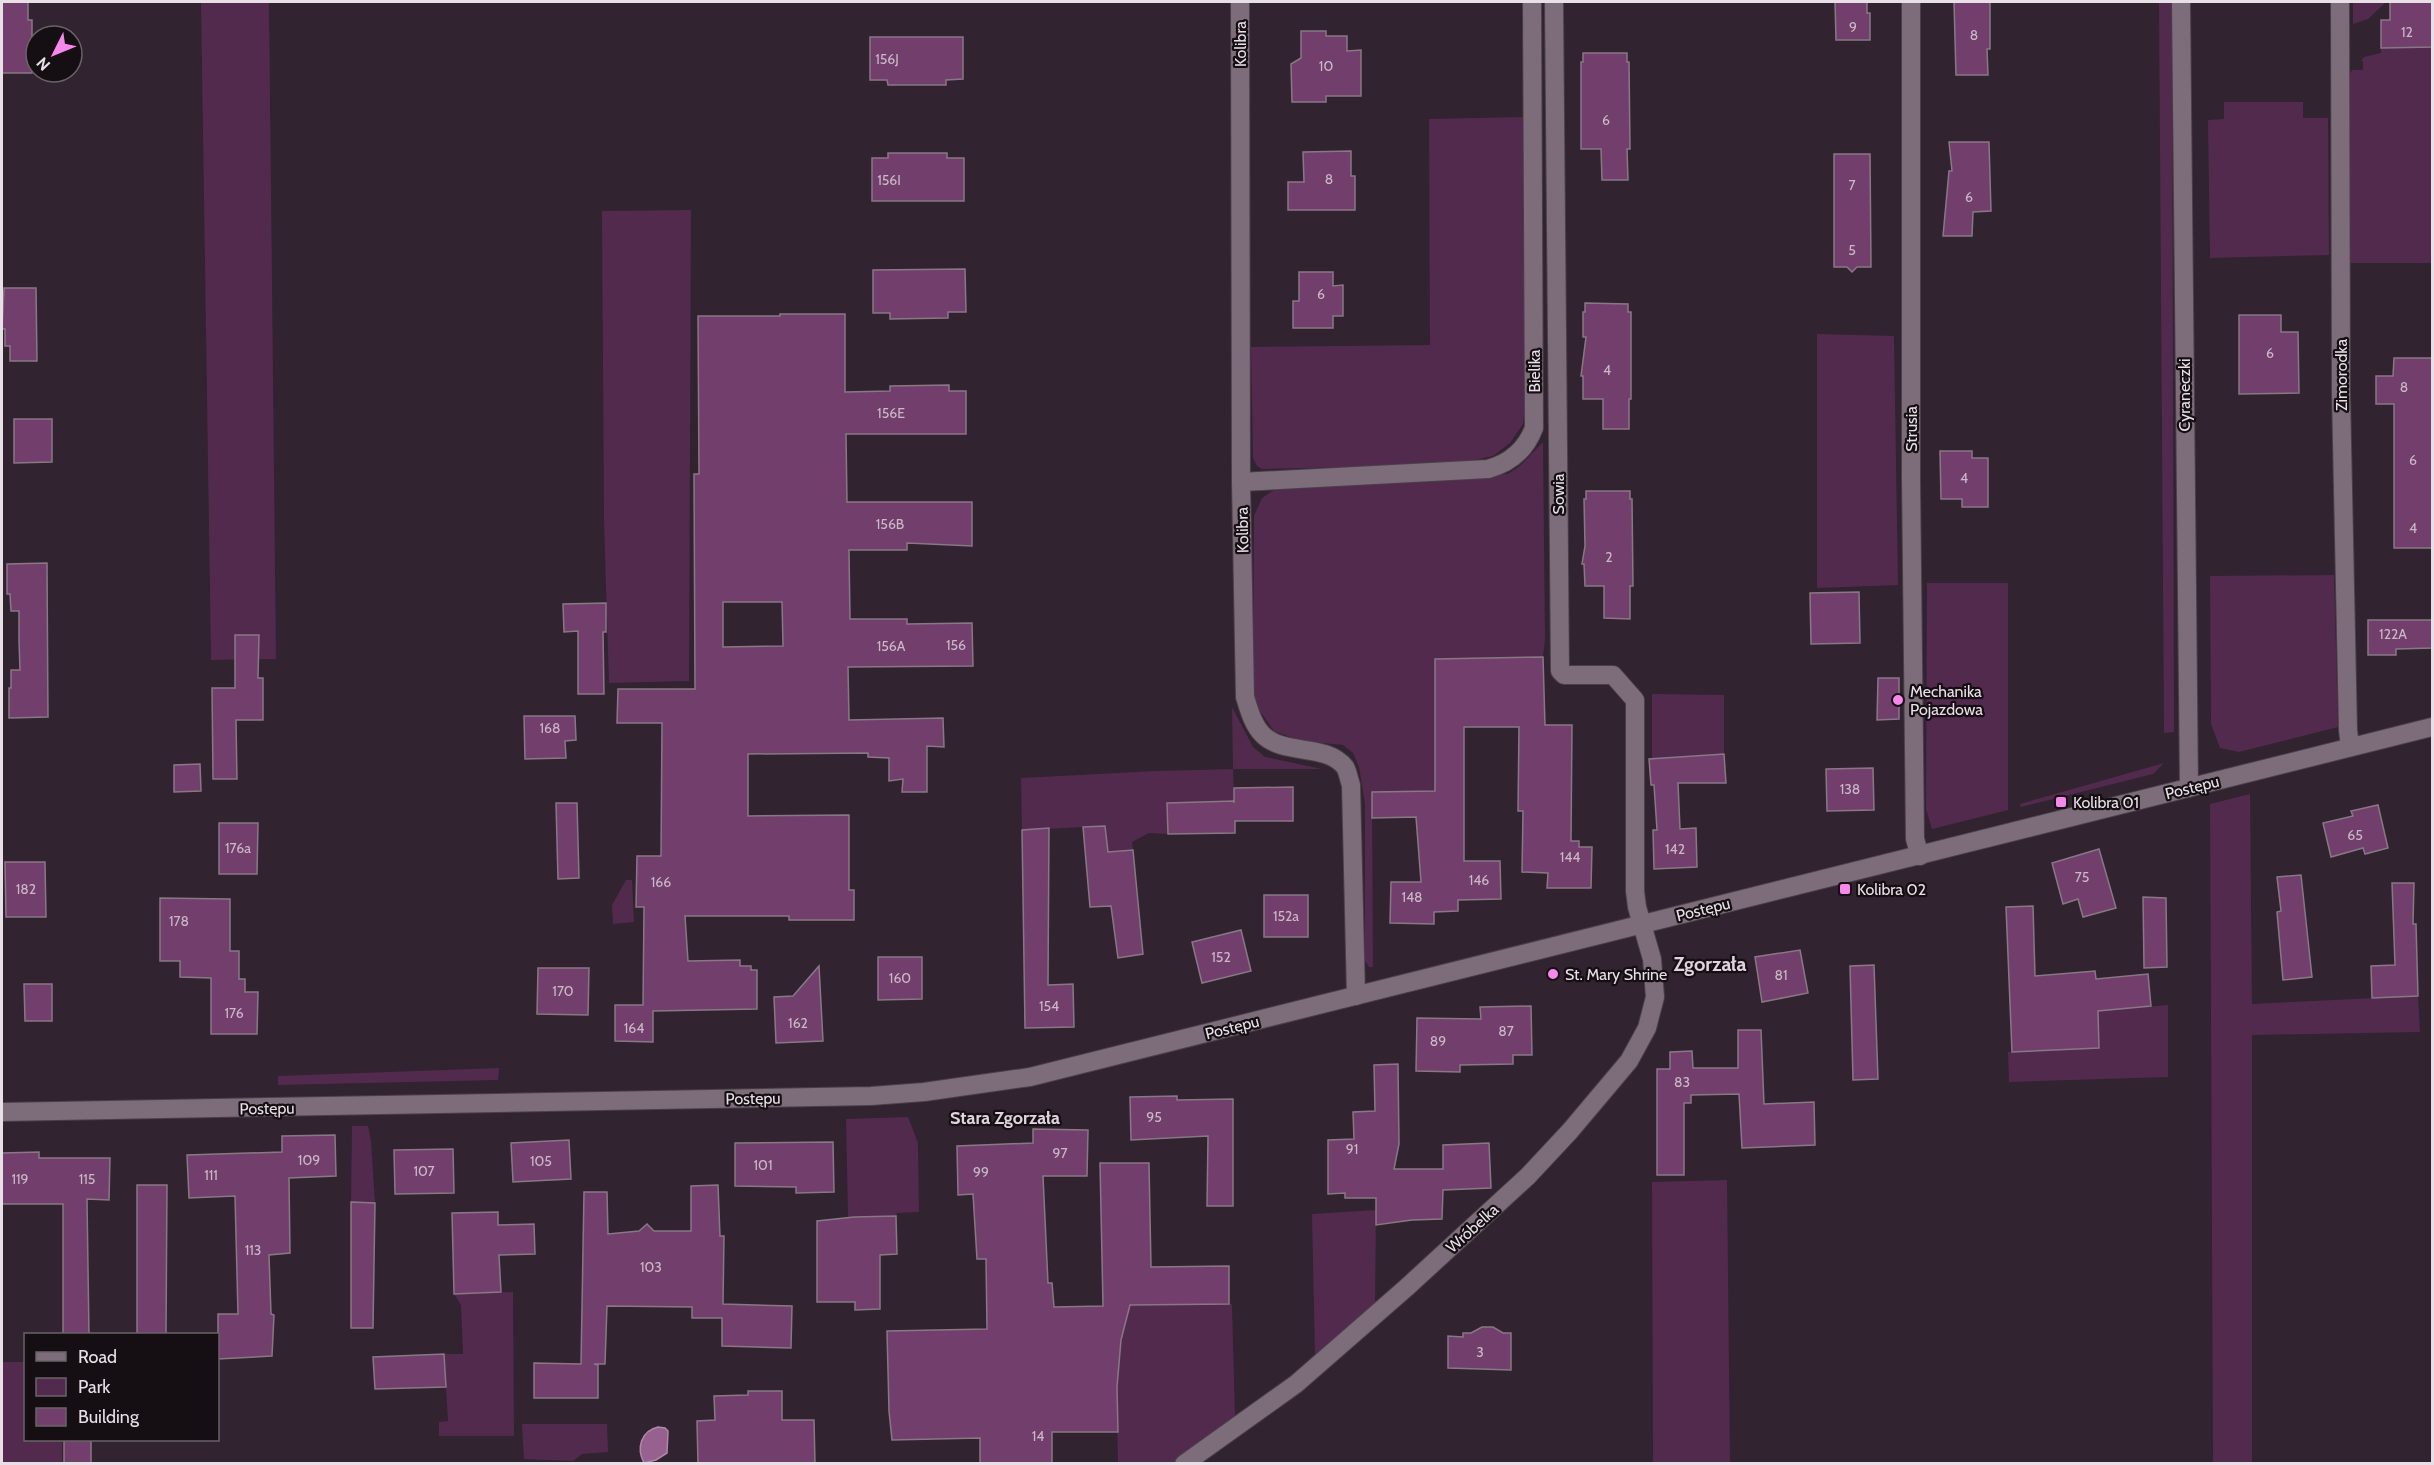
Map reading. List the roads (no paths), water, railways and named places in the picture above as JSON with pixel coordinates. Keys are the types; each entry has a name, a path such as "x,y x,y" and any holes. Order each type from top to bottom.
{"street":[{"name":"Kolibra","path":"1240,2 1241,482 1245,697 1251,717 1262,734 1273,742 1288,748 1332,756 1345,768 1352,785 1356,996"},
{"name":"Bielika","path":"1241,482 1488,469 1512,459 1530,440 1534,428 1532,2"},
{"name":"Sowia","path":"1554,2 1560,671 1564,675 1609,674 1618,679 1635,700 1635,891 1642,925"},
{"name":"Strusia","path":"1911,2 1911,522 1915,839 1920,856"},
{"name":"Cyraneczki","path":"2181,2 2189,788"},
{"name":"Zimorodka","path":"2340,2 2342,505 2350,747"},
{"name":"Postępu","path":"2,1112 815,1097 924,1092 1030,1077 2433,727"},
{"name":"Wróbelka","path":"1184,1464 1296,1384 1407,1288 1528,1176 1603,1092 1629,1061 1652,1014 1655,997 1654,970 1642,925"}],"place":[{"name":"Mechanika Pojazdowa","path":"1898,700"},
{"name":"Kolibra 01","path":"2061,802"},
{"name":"Kolibra 02","path":"1845,889"},
{"name":"St. Mary Shrine","path":"1553,974"}],"district":[{"name":"Zgorzała","path":"1710,964"},
{"name":"Stara Zgorzała","path":"1005,1118"}]}
